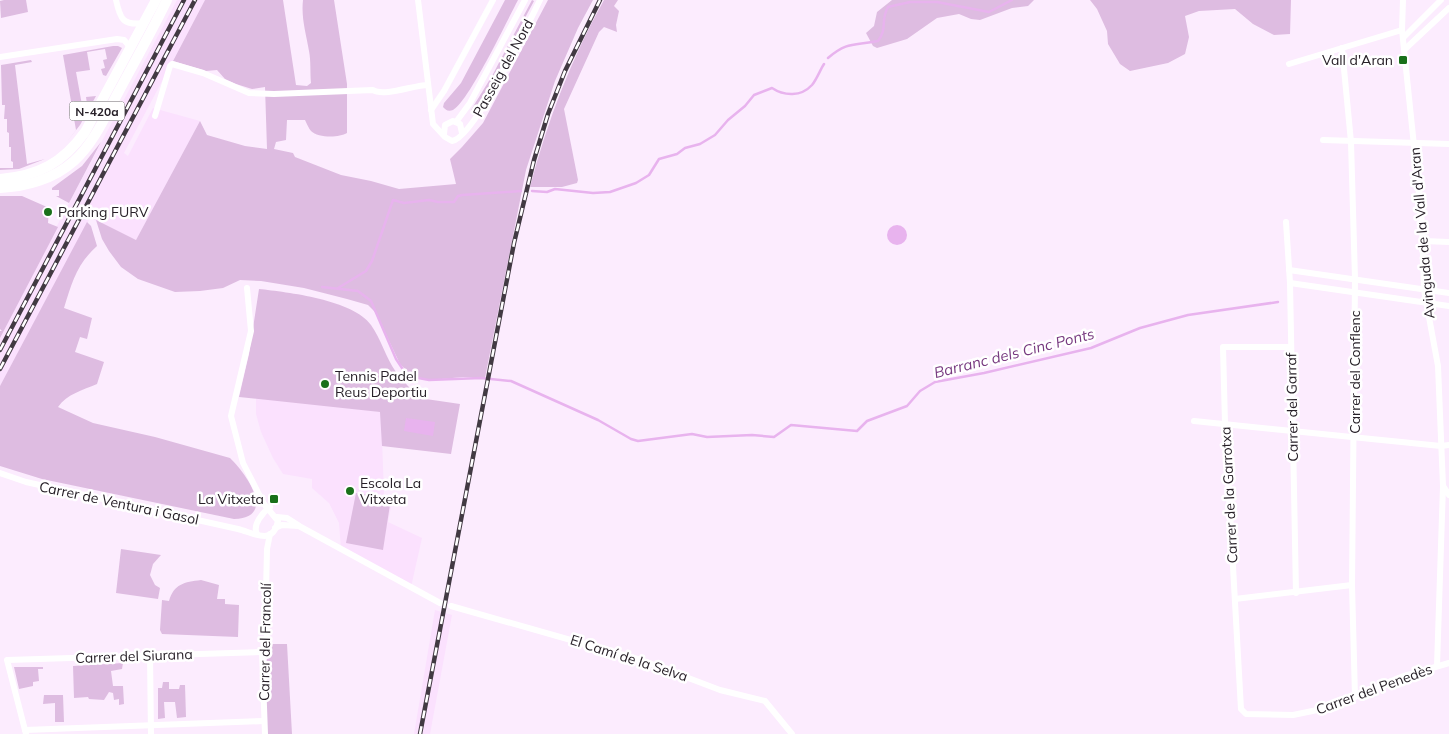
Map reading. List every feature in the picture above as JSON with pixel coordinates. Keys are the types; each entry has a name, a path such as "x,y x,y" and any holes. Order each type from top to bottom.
{"main road":[{"name":"N-420a","path":"0,179 23,176 50,166 76,145 85,132 156,0"},
{"name":"N-420a","path":"0,188 25,185 57,173 73,162 84,150 109,109 167,0"}],"street":[{"path":"116,0 120,16 124,20 134,24 144,23"},
{"path":"418,0 433,124 446,137 452,141 459,139 462,133 462,126 456,122 450,122 445,125 444,134"},
{"path":"431,110 444,90 493,0"},
{"name":"Passeig del Nord","path":"456,122 470,103 525,0"},
{"name":"Passeig del Nord","path":"462,133 480,114 540,0"},
{"name":"Avinguda de la Vall d'Aran","path":"1403,0 1402,30 1414,144 1424,290 1438,366 1443,486 1437,666"},
{"path":"1403,38 1440,0"},
{"path":"1404,50 1449,8"},
{"path":"1289,64 1402,30"},
{"path":"0,58 117,39 124,40 131,48"},
{"name":"Carrer del Conflenc","path":"1342,48 1351,142 1355,279 1355,439 1352,585 1355,697"},
{"path":"154,116 172,64 203,72 249,93 274,94 373,90 376,92 428,84"},
{"path":"1323,140 1449,144"},
{"name":"Carrer del Garraf","path":"1286,222 1290,283 1296,593"},
{"path":"1422,241 1449,242"},
{"path":"1289,270 1449,294"},
{"path":"1290,283 1449,306"},
{"path":"247,288 251,331 231,416 243,463 269,512 278,520 270,534 260,536"},
{"name":"Carrer de la Garrotxa","path":"1241,709 1225,424 1224,347 1291,346"},
{"path":"1194,421 1355,439 1441,446 1449,445"},
{"name":"Carrer de Ventura i Gasol","path":"0,473 26,482 238,529 260,536"},
{"path":"1443,486 1449,495"},
{"path":"255,525 269,512"},
{"path":"269,512 287,518 440,602"},
{"name":"Carrer de Ventura i Gasol","path":"238,529 255,525"},
{"name":"Carrer del Francolí","path":"255,525 255,530 267,549"},
{"path":"275,528 282,525 299,526"},
{"name":"Carrer del Francolí","path":"265,734 262,652 267,641 267,549 270,534"},
{"path":"1235,599 1352,585"},
{"name":"El Camí de la Selva","path":"451,606 641,660 720,690 765,701 792,734"},
{"name":"Carrer del Siurana","path":"26,732 7,660 262,652"},
{"path":"150,656 152,734"},
{"name":"Carrer del Penedès","path":"1241,709 1246,714 1293,715 1327,708 1401,677 1449,663"},
{"path":"26,732 264,721"}],"shaded area":[{"path":"26,0 28,12 1,18 0,1"},
{"path":"177,0 205,0 124,153 128,156 153,108 200,121 136,240 90,218 0,386 0,333"},
{"path":"205,0 283,0 296,85 307,86 311,83 310,55 303,19 303,0 334,0 347,84 347,133 334,136 318,135 311,131 305,120 287,120 286,140 276,142 274,149 293,153 295,157 341,175 399,189 456,184 450,159 483,123 548,0 593,0 578,28 555,81 526,170 485,378 463,377 431,380 419,378 408,372 400,364 376,313 368,305 304,288 261,281 240,280 223,288 175,292 138,279 121,267 109,251 102,239 96,220 136,240 200,121 207,135 245,146 267,149 265,87 252,89 225,79 217,70 206,71 173,61"},
{"path":"505,0 518,0 468,93 453,110 447,110 443,107 444,103 461,83"},
{"path":"532,0 534,1 498,73 473,112 471,110 492,76"},
{"path":"604,0 618,0 614,6 619,11 616,25 617,32 604,27 599,32 564,109 578,180 577,183 562,187 530,187 561,91 581,45"},
{"path":"892,0 1034,0 1028,6 1012,8 980,20 971,19 959,14 937,18 907,39 877,48 873,46 866,33 874,26 877,12"},
{"path":"1090,0 1291,0 1290,34 1274,35 1253,24 1235,9 1199,11 1185,16 1189,37 1185,54 1168,63 1130,71 1120,64 1108,44 1107,31 1097,9"},
{"path":"113,46 122,48 106,76 103,75 101,69 105,68 103,60 107,59 105,49 87,52 90,70 76,72 82,105 87,104 86,97 96,96 80,125 66,143 76,130 63,55"},
{"path":"31,60 32,62 15,65 27,164 45,159 19,169 0,170 0,168 13,168 11,147 9,147 9,133 7,132 7,119 4,119 5,105 2,105 1,65"},
{"path":"101,142 69,203 56,196 59,196 59,190 52,190 52,188 82,166"},
{"path":"0,196 22,196 47,207 49,209 48,223 58,227 0,338 0,331 2,331 0,329"},
{"path":"87,222 91,226 97,246 80,267 64,308 92,318 87,339 80,337 75,352 104,362 97,384 81,390 58,407 93,423 155,437 230,458 244,474 254,494 256,503 254,511 247,517 234,519 42,479 0,466 0,386"},
{"path":"897,225 904,228 907,235 904,242 897,245 890,242 887,235 890,228"},
{"name":"Tennis Padel Reus Deportiu","path":"259,289 286,292 335,303 362,316 375,330 396,372 419,398 460,404 451,454 382,446 380,412 239,397 249,354"},
{"name":"Escola La Vitxeta","path":"256,397 381,412 384,494 393,497 388,522 422,538 411,587 341,549 339,523 329,503 312,488 312,479 283,474 273,458 261,432 256,414"},
{"path":"406,418 435,422 433,436 404,431"},
{"path":"356,493 391,498 383,550 346,543"},
{"path":"121,549 161,555 153,564 150,575 155,585 160,588 158,599 116,593"},
{"path":"201,580 219,585 217,599 225,599 225,604 239,605 238,637 162,634 160,630 162,600 169,601 171,595 180,585"},
{"path":"435,610 452,615 430,734 414,734"},
{"path":"272,644 287,644 292,734 267,734 265,676 268,654"},
{"path":"123,663 122,669 111,671 113,686 123,686 124,704 119,705 119,699 114,700 113,693 109,692 104,700 89,699 88,697 74,698 73,666"},
{"path":"14,667 43,667 43,669 38,669 39,681 33,682 33,686 19,689"},
{"path":"163,682 169,682 169,689 179,689 180,685 185,685 186,717 177,718 175,702 164,702 165,718 158,719 158,688 162,688"},
{"path":"44,695 63,695 64,722 55,722 55,703 43,704"}],"waterway":[{"path":"828,58 846,46 878,41 883,32 884,16 888,7 910,2 937,2 989,12 1012,0"},
{"path":"532,191 547,192 555,189 593,193 610,192 636,183 649,175 659,159 677,154 685,148 700,144 715,135 754,95 772,88 787,94 803,92 808,89 814,83 824,64"},
{"path":"338,288 366,271 372,261 393,200 404,203 429,200 454,202 458,196 462,195 521,191"},
{"name":"Barranc dels Cinc Ponts","path":"322,287 358,291 371,301 396,359 404,371 413,377 429,380 481,378 511,381 598,420 638,441 692,434 707,437 752,435 774,437 791,425 857,431 867,421 907,406 920,391 935,382 984,373 1091,348 1140,328 1188,315 1278,302"}],"railway":[{"path":"0,350 184,0"},
{"path":"0,369 195,0"},
{"path":"420,734 514,243 534,160 548,114 565,71 600,0"}],"place":[{"name":"Vall d'Aran","path":"1403,60"},
{"name":"Parking FURV","path":"48,212"},
{"name":"Tennis Padel Reus Deportiu","path":"325,384"},
{"name":"Escola La Vitxeta","path":"350,491"},
{"name":"La Vitxeta","path":"274,499"}]}
